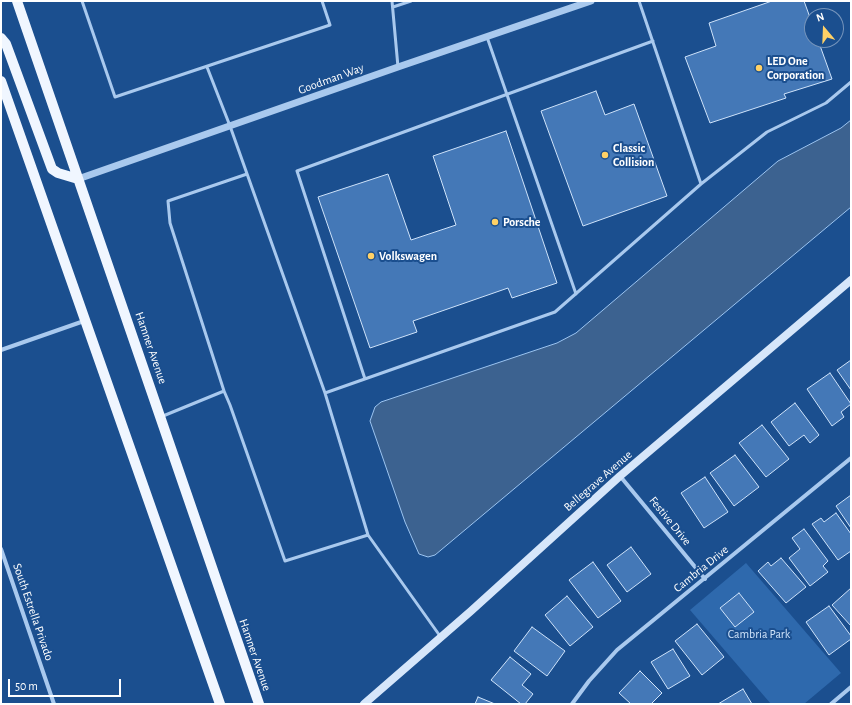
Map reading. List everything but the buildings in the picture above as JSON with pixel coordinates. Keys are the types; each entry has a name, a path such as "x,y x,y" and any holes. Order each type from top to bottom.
{"main road":[{"name":"Hamner Avenue","path":"17,1 259,704"},
{"path":"1,38 6,44 52,169 78,179"},
{"path":"1,81 84,321 220,704"},
{"name":"Bellegrave Avenue","path":"364,704 620,476 851,280"}],"street":[{"name":"Goodman Way","path":"78,179 591,1"},
{"path":"1,350 84,321"},
{"name":"Cambria Drive","path":"572,704 589,681 617,650 851,458"},
{"name":"Festive Drive","path":"620,476 705,579"},
{"name":"South Estrella Privado","path":"1,549 54,704"},
{"path":"831,704 851,687"}],"lane":[{"path":"82,1 115,97 330,25 322,1"},
{"path":"392,1 398,67"},
{"path":"393,7 411,1"},
{"path":"640,1 701,184"},
{"path":"487,36 576,294"},
{"path":"365,379 297,171 653,41"},
{"path":"207,67 230,126 325,393 368,535 440,637"},
{"path":"325,393 555,312 701,184 767,132 826,103 851,82"},
{"path":"247,174 168,201 170,223 224,391 285,561 368,535"},
{"path":"161,416 224,391"}],"green space":[{"name":"Cambria Park","path":"746,563 841,673 804,704 771,704 690,610"}],"shaded area":[{"path":"851,120 851,207 435,555 428,557 419,554 405,522 370,421 375,407 381,402 557,343 576,333 778,161 841,128"}],"place":[{"name":"LED One Corporation","path":"759,68"},
{"name":"Classic Collision","path":"605,155"},
{"name":"Porsche","path":"495,222"},
{"name":"Volkswagen","path":"371,256"}]}
